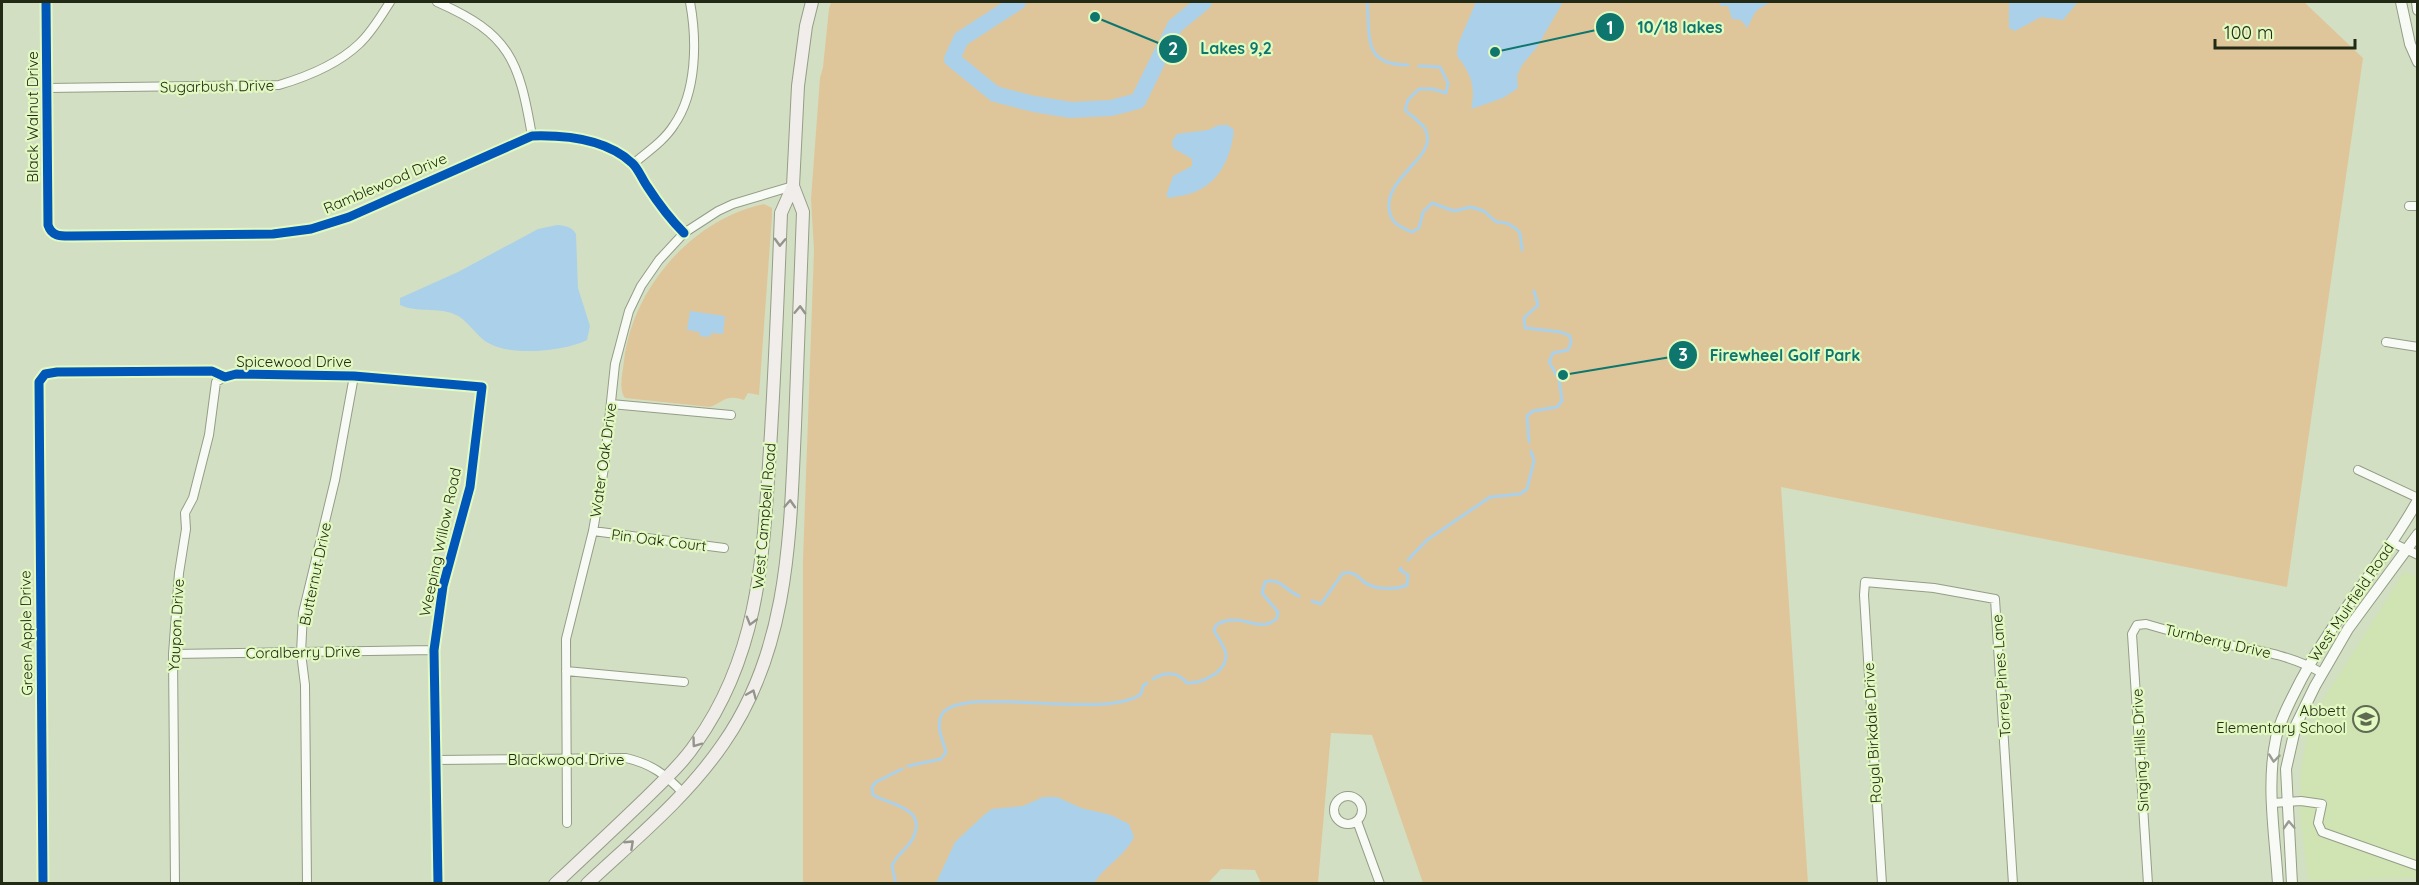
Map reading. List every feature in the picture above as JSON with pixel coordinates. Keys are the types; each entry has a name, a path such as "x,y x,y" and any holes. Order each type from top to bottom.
{"main road":[{"name":"West Campbell Road","path":"555,884 668,777 696,744 739,661 753,616 762,564 766,511 781,213 793,186 798,86 806,26 812,2"},
{"name":"West Campbell Road","path":"587,884 683,793 724,744 749,700 769,653 782,601 788,553 803,212 793,186"}],"street":[{"name":"Black Walnut Drive","path":"46,2 48,225 51,232"},
{"name":"Sugarbush Drive","path":"47,88 279,85 301,78 336,61 350,51 369,32 390,2"},
{"path":"437,2 478,22 488,29 503,46 519,78 526,101 532,136"},
{"path":"633,164 659,143 674,126 682,110 690,84 693,50 690,2"},
{"path":"2401,2 2418,62"},
{"path":"2417,2 2418,10"},
{"name":"Ramblewood Drive","path":"51,232 61,236 82,236 273,234 303,231 349,217 532,136 579,138 617,154 633,164 652,195 684,233"},
{"name":"Water Oak Drive","path":"567,824 566,639 593,531 604,468 615,364 628,311 641,286 659,260 684,233 733,204 793,186"},
{"path":"2386,342 2418,347"},
{"name":"Spicewood Drive","path":"39,382 45,374 57,372 212,371 225,377 236,374 354,376 482,387"},
{"name":"Butternut Drive","path":"307,884 305,685 301,653 303,614 335,480 354,376"},
{"name":"Yaupon Drive","path":"175,884 173,654 178,573 186,529 185,513 193,498 209,435 216,382 225,377"},
{"name":"Green Apple Drive","path":"39,382 43,884"},
{"name":"Weeping Willow Road","path":"438,884 434,650 443,586 470,487 482,387"},
{"path":"611,404 731,415"},
{"path":"2358,470 2418,499"},
{"name":"West Muirfield Road","path":"2278,884 2272,803 2273,761 2276,738 2283,718 2309,665 2332,627 2418,499"},
{"name":"Pin Oak Court","path":"593,531 724,548"},
{"name":"West Muirfield Road","path":"2292,884 2286,769 2296,725 2322,673 2348,630 2418,534"},
{"path":"2391,542 2418,555"},
{"name":"Royal Birkdale Drive","path":"1865,582 1882,884"},
{"name":"Torrey Pines Lane","path":"1865,582 1934,588 1995,599 2013,884"},
{"name":"Turnberry Drive","path":"2146,624 2220,643 2260,649 2309,665 2322,673"},
{"name":"Singing Hills Drive","path":"2146,624 2137,626 2132,634 2148,884"},
{"name":"Coralberry Drive","path":"173,654 434,650"},
{"path":"566,671 684,682"},
{"name":"Blackwood Drive","path":"436,760 626,758 656,767 683,793"},
{"path":"2272,803 2301,801 2322,804 2318,823 2322,832 2418,866"},
{"path":"1357,821 1380,884"}],"shaded area":[{"path":"831,2 2304,2 2363,58 2287,587 1781,487 1808,883 1423,883 1372,735 1331,733 1318,883 1261,883 1255,870 1221,869 1207,884 803,884 803,560 814,250 811,199 820,78"},
{"path":"764,204 772,208 772,216 759,395 748,393 744,400 729,398 710,407 625,398 622,380 629,334 639,308 653,284 670,261 690,241 713,225 738,212"},
{"name":"Abbett Elementary School","path":"2404,572 2418,577 2417,878 2308,881 2300,813 2301,771 2306,739 2324,698"}],"water":[{"path":"1476,2 1563,2 1537,47 1522,65 1517,76 1518,88 1503,98 1471,109 1473,94 1471,81 1466,68 1457,56 1458,44"},
{"path":"1720,2 1770,2 1756,11 1747,28 1741,20 1732,19 1728,6 1720,6"},
{"path":"2009,2 2078,2 2063,20 2041,17 2015,31 2009,28"},
{"path":"1219,125 1228,125 1234,130 1227,159 1217,176 1202,189 1187,195 1170,198 1166,196 1173,176 1192,166 1192,159 1173,148 1172,141 1177,134 1208,130"},
{"path":"557,225 568,227 576,234 578,288 590,326 587,340 550,350 507,349 485,341 463,319 454,314 413,309 400,305 400,298 458,272 538,229"},
{"path":"690,311 725,316 723,334 711,333 710,337 699,336 700,332 687,330"},
{"path":"1043,797 1057,797 1081,808 1111,815 1129,824 1134,837 1126,850 1094,883 936,883 955,842 985,814 992,809 1023,806"}],"waterway":[{"path":"1018,2 961,39 952,59 995,94 1071,110 1111,108 1138,101 1175,26 1204,2"},
{"path":"1367,2 1369,37 1375,54 1382,60 1393,64 1408,65"},
{"path":"1419,66 1440,67 1448,83 1446,93 1433,89 1419,89 1408,100 1405,110 1424,127 1428,139 1425,148 1395,186 1390,196 1391,217 1400,226 1412,232 1419,228 1423,212 1432,203 1454,211 1471,207 1484,211 1496,222 1507,223 1515,228 1520,233 1522,250"},
{"path":"1529,442 1527,416 1533,411 1557,407 1562,401 1559,379 1549,362 1553,353 1568,350 1571,343 1570,336 1561,332 1525,328 1524,318 1538,305 1534,291"},
{"path":"1408,560 1427,540 1490,497 1520,494 1527,489 1534,461 1531,451"},
{"path":"1312,601 1321,604 1343,573 1353,574 1369,585 1379,588 1402,587 1407,585 1408,575 1400,570 1401,568"},
{"path":"1153,679 1171,674 1180,676 1187,683 1191,683 1202,681 1221,669 1226,653 1214,631 1216,625 1234,620 1264,625 1277,618 1278,612 1262,593 1265,582 1275,581 1299,596"},
{"path":"908,766 941,759 946,752 940,734 940,720 941,716 952,706 973,702 1001,701 1065,704 1122,702 1141,694 1143,686 1147,683"},
{"path":"896,884 892,866 912,840 916,821 906,810 873,795 872,787 876,782 902,769"}],"cycle path":[{"path":"46,2 48,225 57,235 273,234 311,229 349,217 532,136 585,140 622,155 634,165 660,205 684,233"},
{"path":"43,884 39,382 45,374 57,372 212,371 225,377 236,374 354,376 482,387 470,487 443,586 434,650 438,884"}],"place":[{"name":"Lakes 9,2","path":"1095,17"},
{"name":"10/18 lakes","path":"1495,52"},
{"name":"Firewheel Golf Park","path":"1563,375"},
{"name":"Abbett Elementary School","path":"2366,719"}]}
